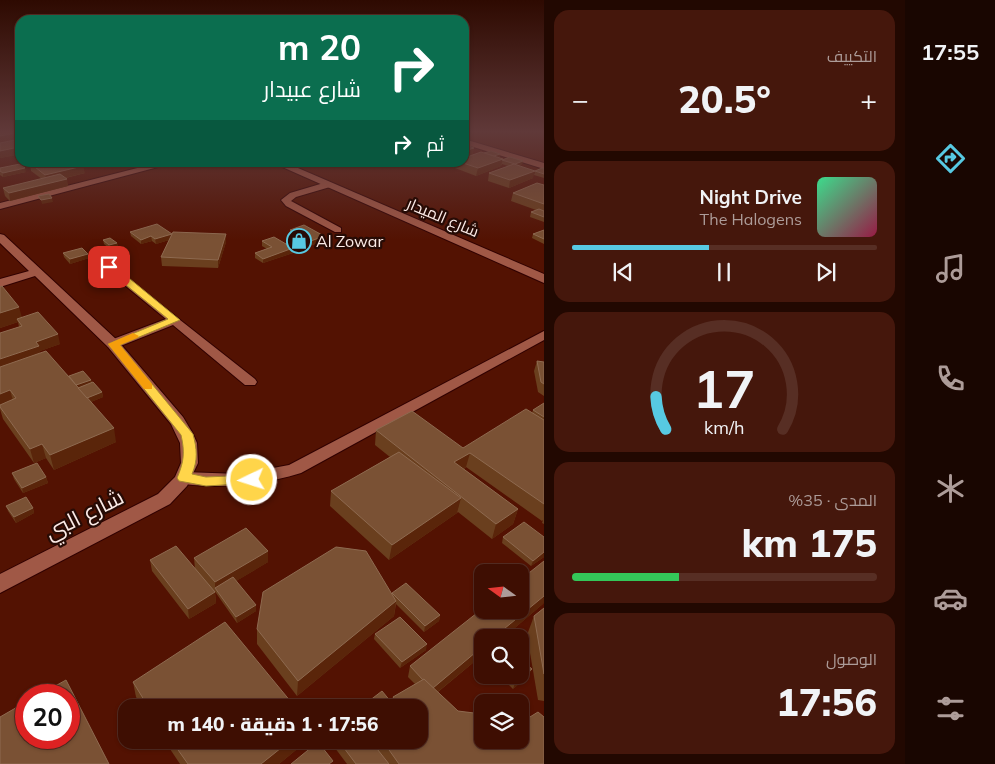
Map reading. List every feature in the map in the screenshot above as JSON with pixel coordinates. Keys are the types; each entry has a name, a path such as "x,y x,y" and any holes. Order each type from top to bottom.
{"street":[{"name":"شارع الميدار","path":"290,169 544,278"},
{"path":"0,237 113,344 186,434 191,450 190,464 184,478"},
{"path":"0,276 33,269"},
{"path":"0,283 33,269"},
{"name":"شارع البي","path":"0,584 156,503 175,489 184,478"}],"lane":[{"path":"0,206 147,169"},
{"path":"326,185 293,194 286,200 289,204 338,230"},
{"path":"109,267 250,382"},
{"path":"113,344 175,320"},
{"path":"184,478 229,482 260,479 296,469 544,335"}],"building":[{"path":"0,169 22,169 3,173"},
{"path":"37,169 72,169 45,175"},
{"path":"501,169 528,169 535,171 510,180 489,173"},
{"path":"544,169 544,174 535,171"},
{"path":"60,174 67,179 9,193 3,188"},
{"path":"537,183 544,185 544,204 513,193"},
{"path":"49,194 52,198 41,200 38,196"},
{"path":"539,209 544,211 544,217 531,212"},
{"path":"157,224 172,234 155,239 151,236 141,240 130,232"},
{"path":"304,225 324,236 303,244 290,236 297,233 290,230"},
{"path":"544,230 544,239 533,234"},
{"path":"173,232 226,234 218,260 161,257"},
{"path":"274,237 293,248 263,259 255,253 272,247 262,241"},
{"path":"110,238 117,243 109,245 103,240"},
{"path":"82,248 88,254 70,259 63,253"},
{"path":"2,286 19,307 0,313 0,287"},
{"path":"38,312 58,334 36,342 39,346 0,359 0,333 22,326 17,319"},
{"path":"46,351 114,428 50,455 42,444 30,449 0,407 0,405 16,398 10,390 0,394 0,367"},
{"path":"537,361 544,362 544,384 541,382"},
{"path":"83,371 91,380 76,385 69,376"},
{"path":"93,382 102,392 87,398 78,388"},
{"path":"544,403 544,417 533,410"},
{"path":"526,409 544,420 544,504 470,453 454,462 518,509 496,524 376,430 412,411 463,448"},
{"path":"399,452 461,498 392,545 331,491"},
{"path":"37,463 46,477 22,488 12,473"},
{"path":"26,497 33,508 14,517 6,506"},
{"path":"524,522 544,537 544,552 533,561 503,537"},
{"path":"246,528 268,551 215,582 194,558"},
{"path":"176,546 215,592 188,609 150,560"},
{"path":"336,547 366,551 396,601 298,681 257,629 263,592"},
{"path":"544,561 544,596 529,608 529,573"},
{"path":"233,577 256,605 236,617 215,588"},
{"path":"406,583 440,615 425,626 392,593"},
{"path":"544,608 544,674 534,616"},
{"path":"474,615 474,619 516,619 504,629 474,629 474,654 433,688 410,666"},
{"path":"400,617 427,644 402,662 375,634"},
{"path":"225,622 289,699 143,699 133,682"},
{"path":"424,679 458,711 474,713 474,749 529,749 529,718 538,712 544,717 544,764 399,764 388,749 428,749 428,699 394,699 393,697"},
{"path":"66,680 68,684 59,684"},
{"path":"382,691 389,699 372,699"},
{"path":"80,707 109,764 0,764 0,717 15,708 15,749 80,749"},
{"path":"177,749 280,749 261,764 188,764"},
{"path":"309,749 324,749 333,761 329,764 291,764"},
{"path":"345,749 377,749 389,764 356,764"}],"slow traffic":[{"path":"133,336 113,344 148,386"}],"place":[{"name":"Al Zowar","path":"299,241"}],"route":[{"path":"109,267 175,320 113,344 186,434 191,450 190,464 184,478 229,482 252,480"}]}
